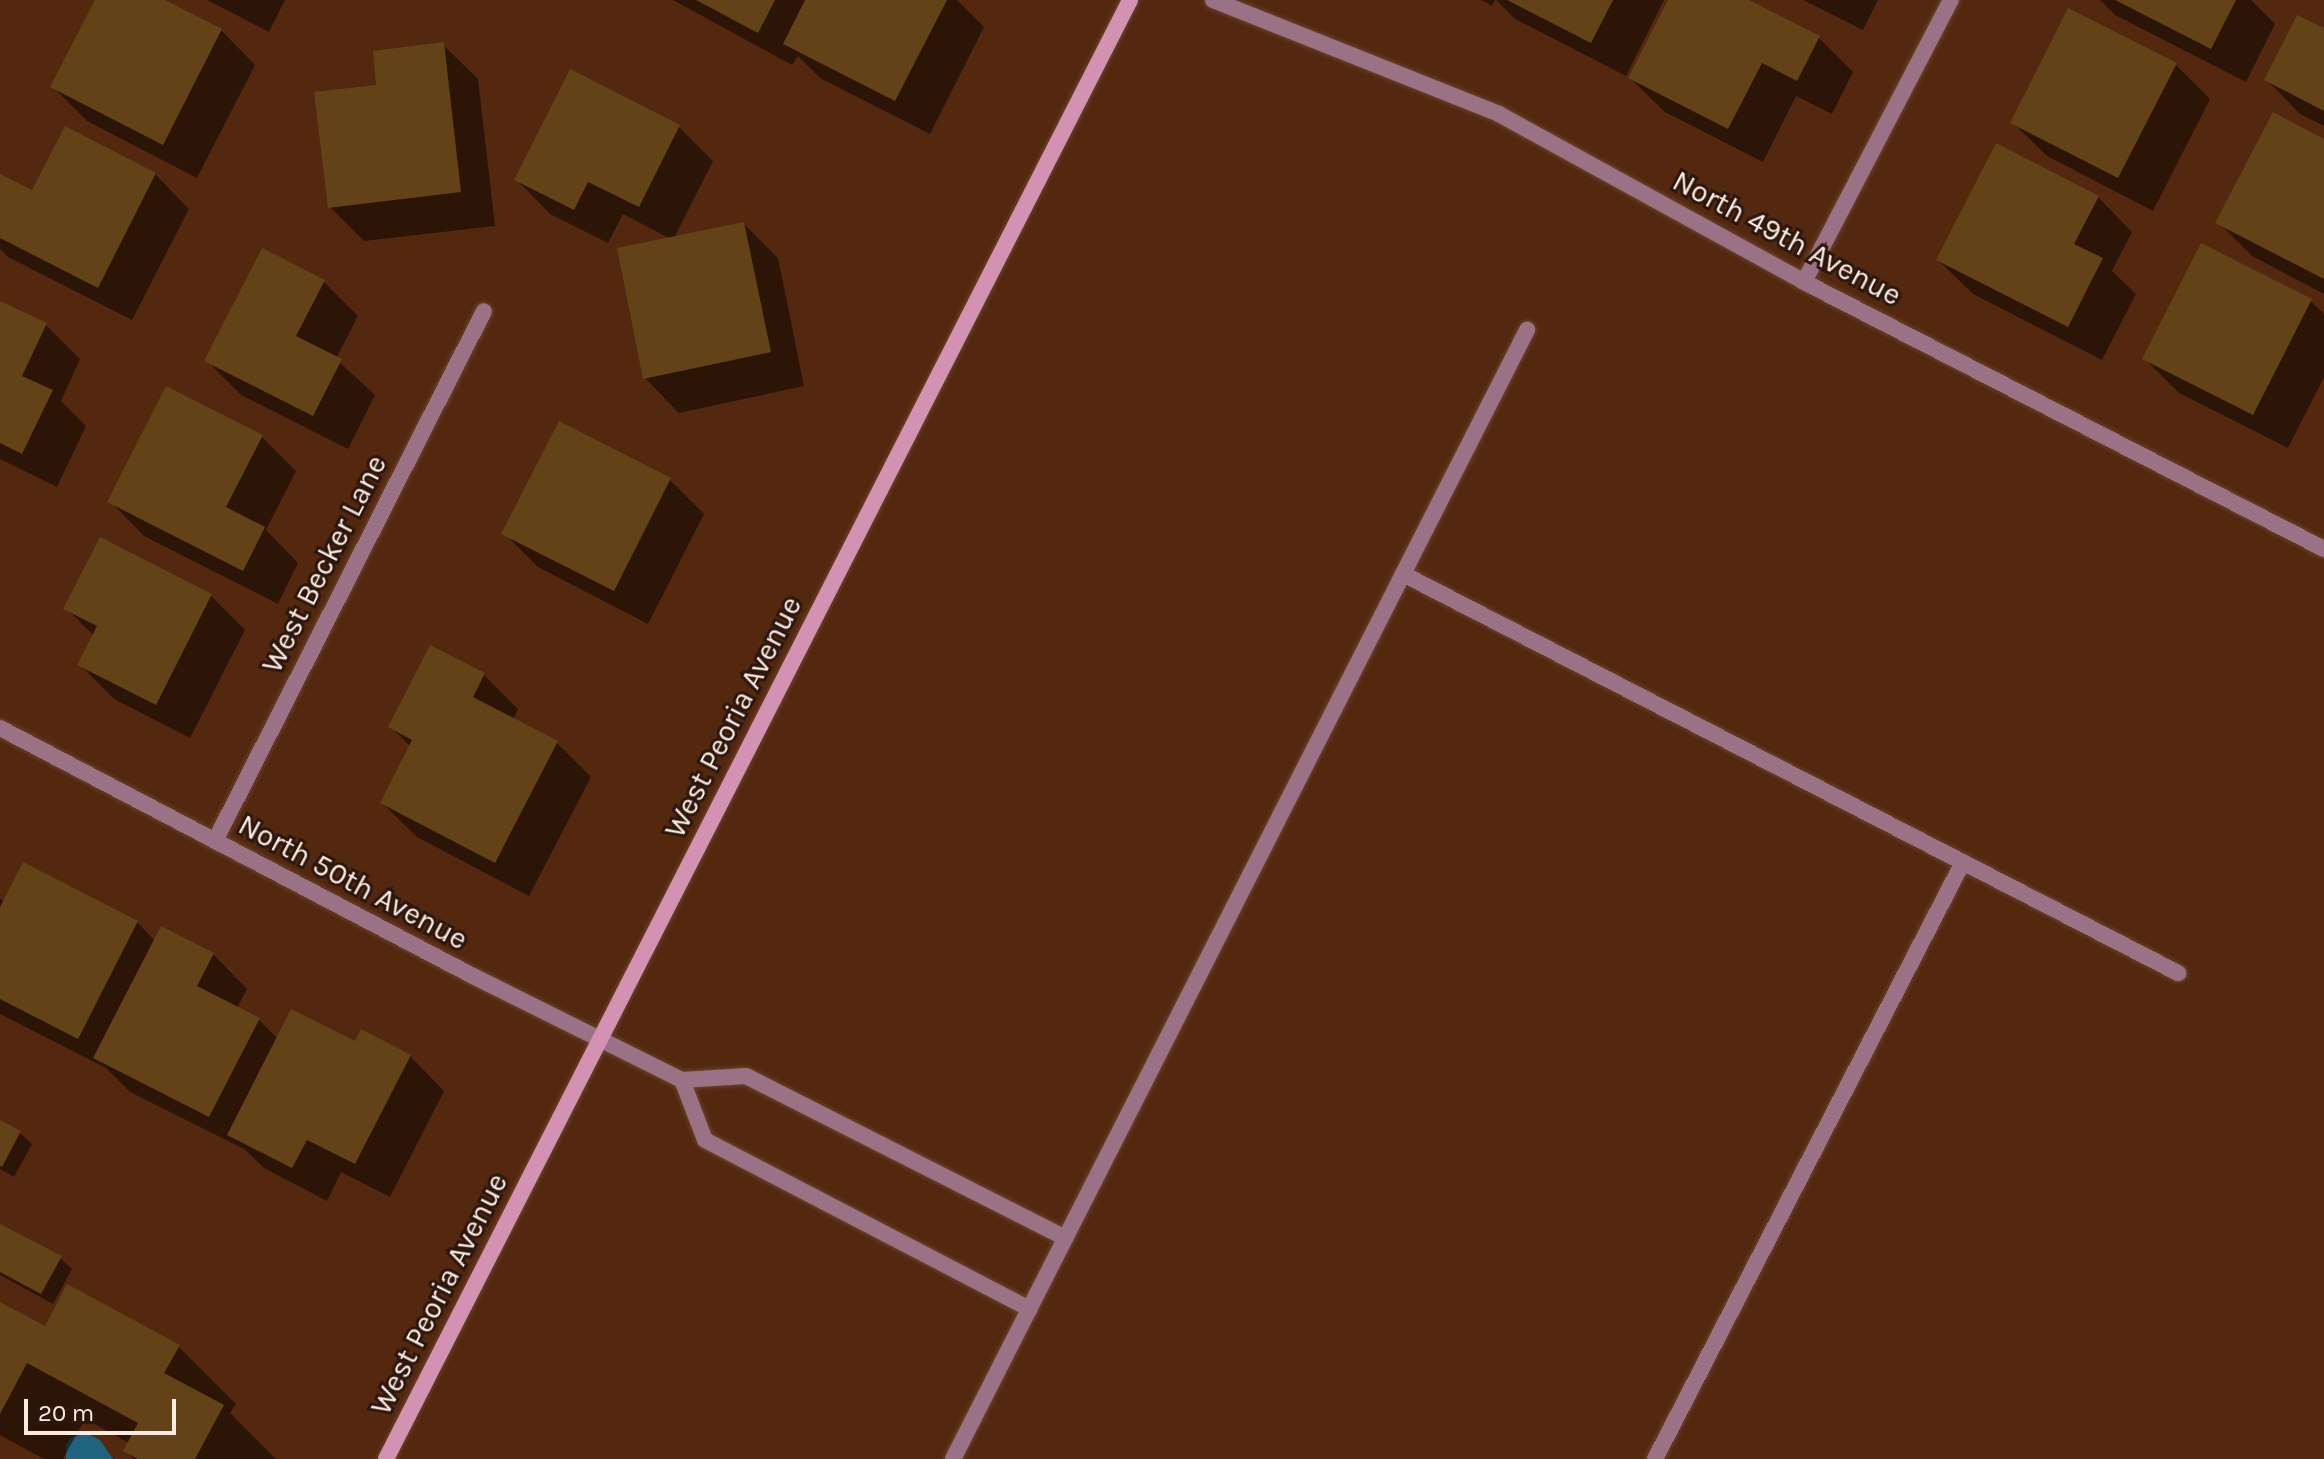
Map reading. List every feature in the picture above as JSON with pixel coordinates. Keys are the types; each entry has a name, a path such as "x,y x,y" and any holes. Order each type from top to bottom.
{"main road":[{"name":"West Peoria Avenue","path":"386,1459 1130,0"}],"street":[{"name":"North 49th Avenue","path":"1213,0 1499,114 1804,282 2321,541"},
{"path":"1804,282 1951,0"},
{"name":"West Becker Lane","path":"215,841 484,311"},
{"path":"953,1459 1527,330"},
{"path":"1403,574 2178,973"},
{"name":"North 50th Avenue","path":"0,728 682,1080"},
{"path":"1655,1459 1963,862"},
{"path":"1030,1309 705,1140 682,1080 746,1076 1065,1238"}],"water":[{"path":"86,1433 100,1440 113,1459 66,1459 66,1445 71,1438"}],"building":[{"path":"95,0 165,0 222,29 163,145 50,87"},
{"path":"696,0 775,0 758,33"},
{"path":"805,0 947,0 895,101 783,44"},
{"path":"1507,0 1613,0 1591,43"},
{"path":"1668,0 1749,0 1820,36 1797,81 1762,63 1728,129 1628,78"},
{"path":"2115,0 2236,0 2211,49"},
{"path":"2068,8 2177,63 2118,178 2010,123"},
{"path":"2297,15 2324,28 2324,111 2264,80"},
{"path":"444,42 461,192 328,208 314,92 376,85 373,51"},
{"path":"570,69 680,125 639,207 588,182 574,210 514,180"},
{"path":"2273,112 2324,139 2324,279 2215,223"},
{"path":"65,126 156,173 98,288 0,238 0,174 32,190"},
{"path":"1996,143 2099,196 2074,244 2103,258 2068,327 1936,260"},
{"path":"744,222 771,352 643,379 617,248"},
{"path":"2201,243 2312,299 2253,415 2142,359"},
{"path":"262,248 325,280 296,336 342,359 313,416 204,361"},
{"path":"0,301 47,323 22,376 53,390 22,454 0,443"},
{"path":"166,386 263,435 226,507 265,527 243,571 107,502"},
{"path":"559,421 671,478 614,591 501,534"},
{"path":"100,537 212,594 156,705 77,665 97,626 63,609"},
{"path":"430,645 485,673 473,697 558,741 495,863 380,803 412,740 388,727"},
{"path":"23,862 138,921 78,1039 0,999 0,907"},
{"path":"161,926 214,953 197,986 260,1018 209,1117 93,1058"},
{"path":"291,1009 355,1041 361,1029 411,1055 355,1164 307,1140 292,1168 227,1135"},
{"path":"0,1120 21,1131 2,1167 0,1166"},
{"path":"0,1224 62,1256 41,1294 0,1272"},
{"path":"67,1284 180,1345 164,1373 224,1405 195,1459 138,1459 123,1451 138,1423 27,1363 0,1414 0,1302 45,1326"}]}
